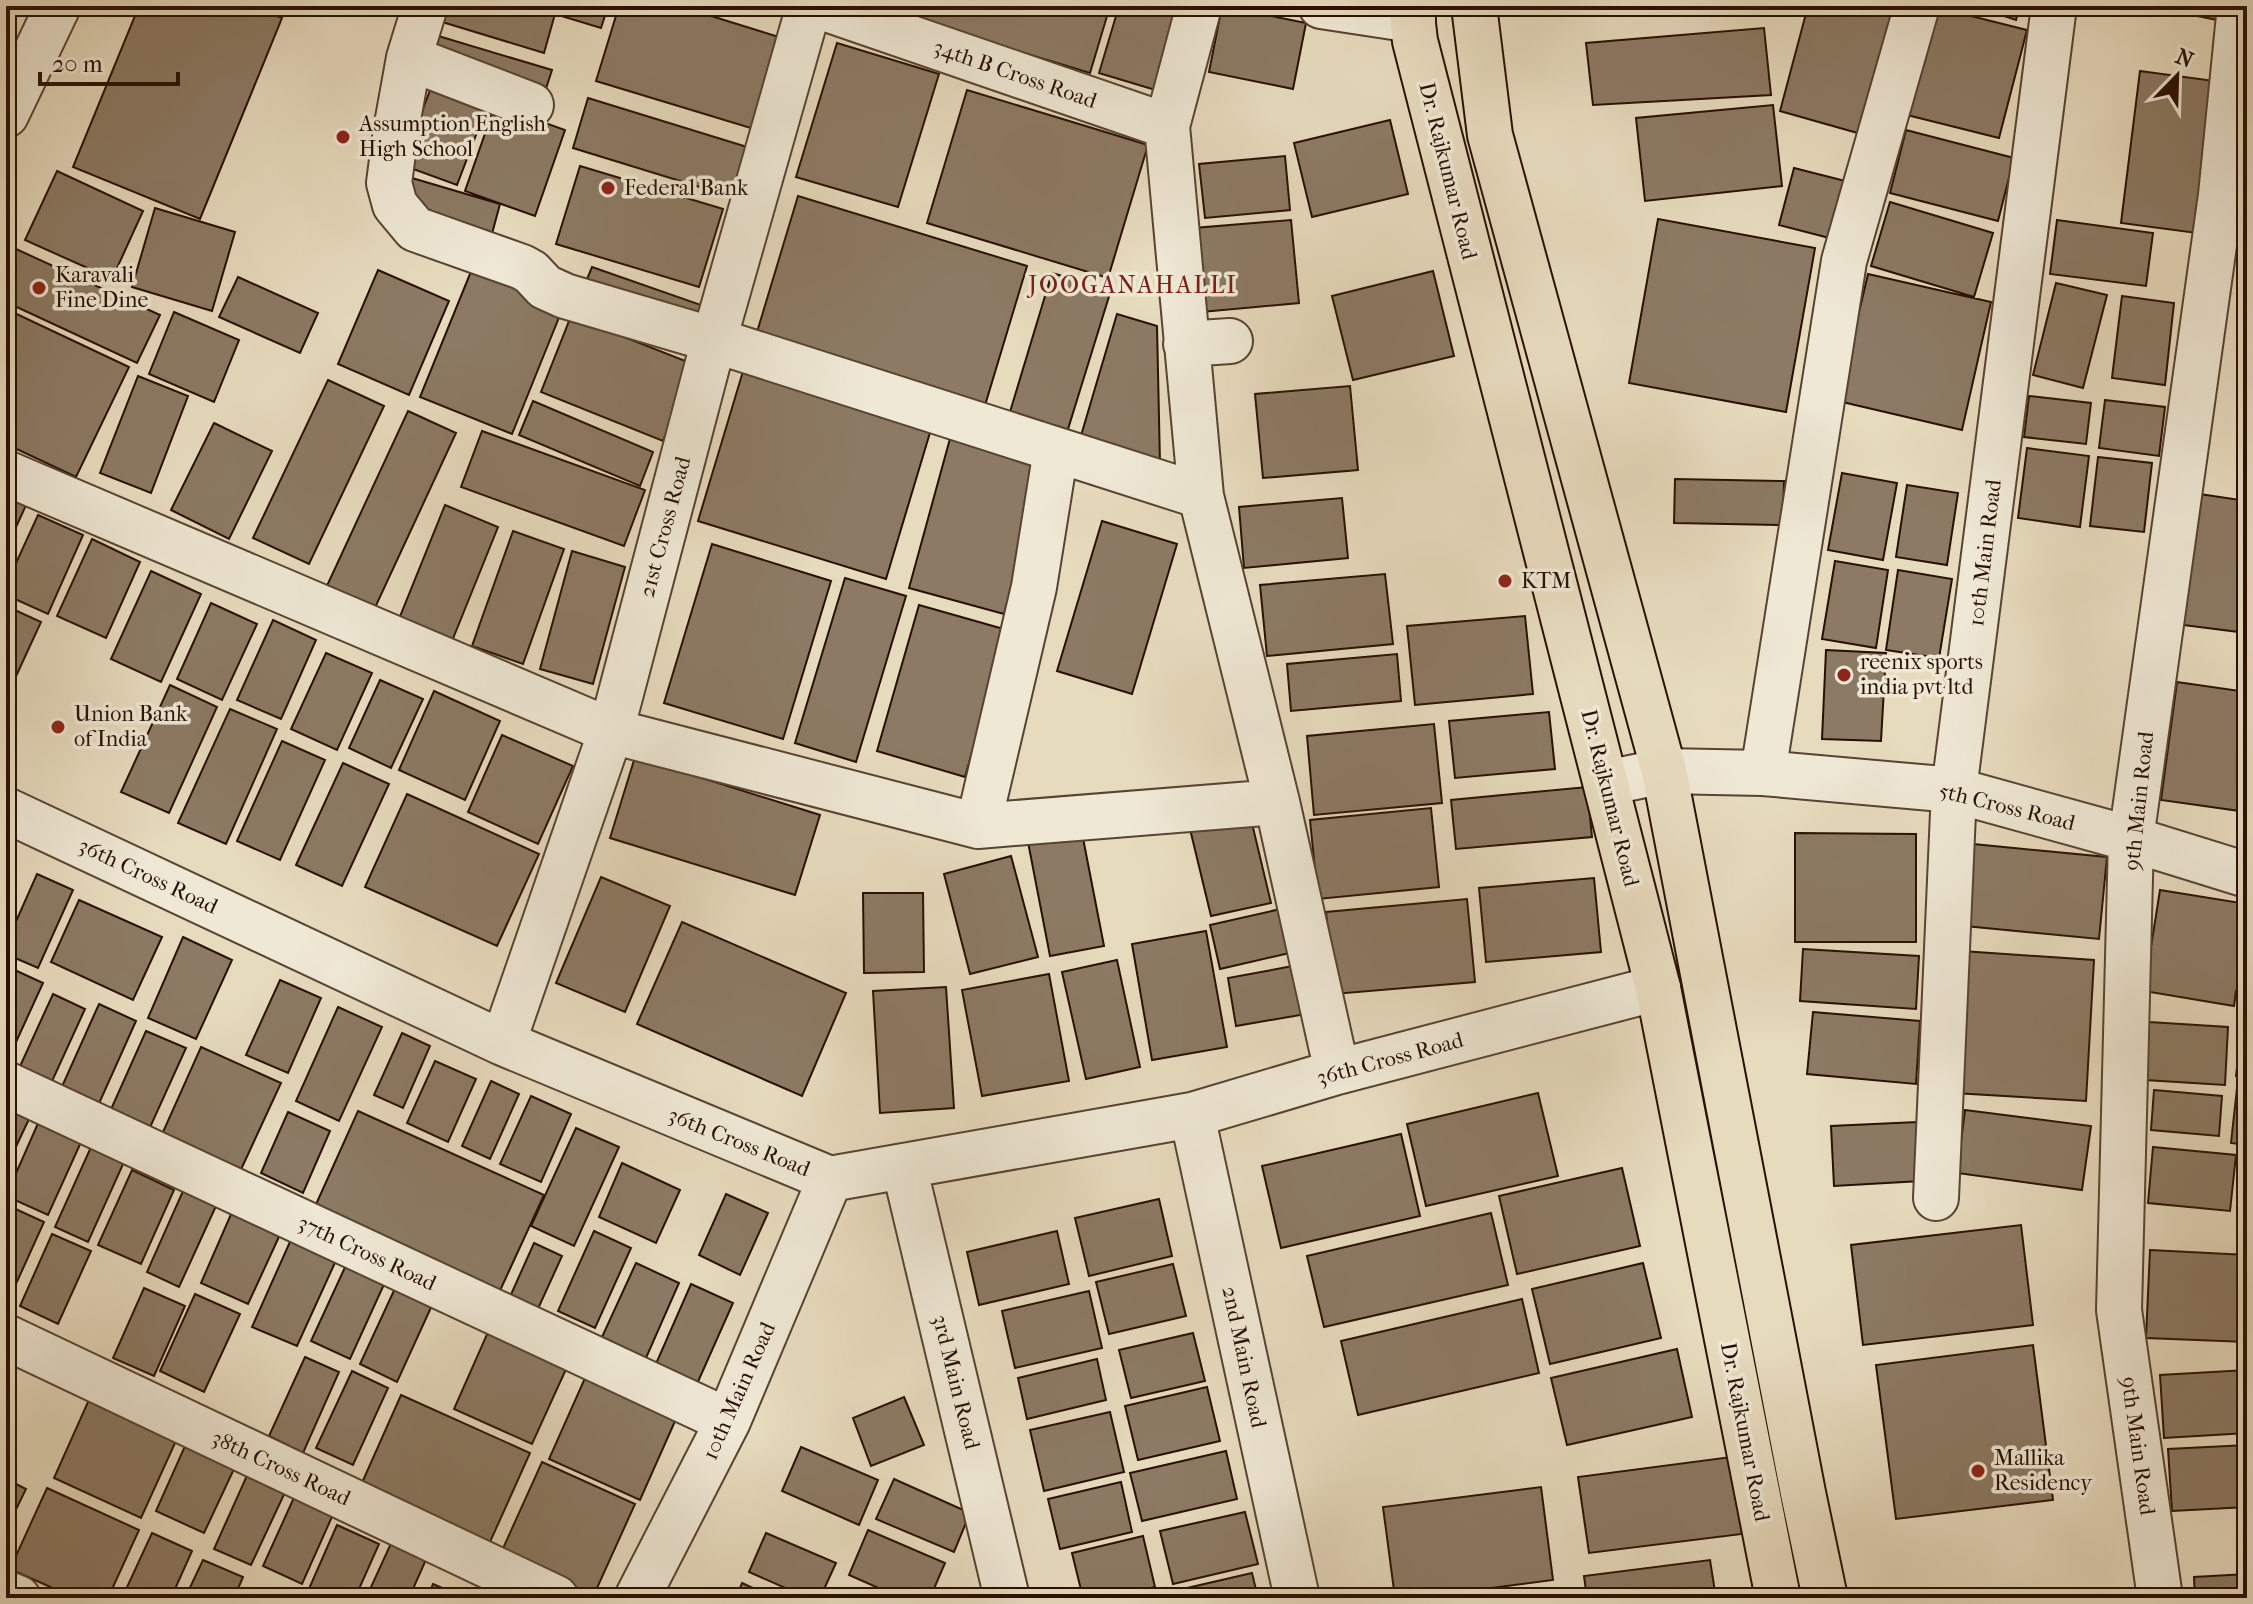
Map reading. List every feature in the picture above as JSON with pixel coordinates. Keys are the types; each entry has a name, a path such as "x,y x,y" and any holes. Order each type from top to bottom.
{"main road":[{"name":"Dr. Rajkumar Road","path":"1474,6 1490,135 1664,771 1825,1598"},
{"name":"Dr. Rajkumar Road","path":"1412,13 1415,41 1658,988 1778,1598"}],"street":[{"path":"6,115 58,6"},
{"path":"425,6 409,58 389,183 395,205 415,229 522,267 545,287 565,296 714,340 1201,496"},
{"name":"21st Cross Road","path":"503,1043 611,731 714,340 809,6"},
{"name":"34th B Cross Road","path":"818,6 1167,126"},
{"path":"1199,6 1167,126 1201,496 1277,802 1337,1072"},
{"path":"1321,6 1412,13"},
{"path":"1763,773 1844,261 1917,6"},
{"name":"10th Main Road","path":"1936,1198 1954,790 2054,6"},
{"name":"9th Main Road","path":"2160,1598 2119,1310 2131,839 2221,195 2240,6"},
{"path":"409,58 531,105"},
{"path":"1186,344 1230,341"},
{"path":"978,826 1034,587 1056,450"},
{"path":"6,473 611,731 978,826 1277,802"},
{"name":"5th Cross Road","path":"1606,783 1664,771 1763,773 1954,790 2247,875"},
{"name":"36th Cross Road","path":"6,810 503,1043 830,1179 1192,1115 1337,1072 1658,988"},
{"name":"37th Cross Road","path":"6,1084 728,1421"},
{"name":"2nd Main Road","path":"1192,1115 1297,1598"},
{"name":"3rd Main Road","path":"904,1166 1001,1590"},
{"name":"10th Main Road","path":"637,1598 728,1421 830,1179"},
{"name":"38th Cross Road","path":"6,1337 556,1598"},
{"path":"6,1593 18,1598"}],"building":[{"path":"139,6 254,6 282,18 200,219 73,167"},
{"path":"359,6 390,6 387,14"},
{"path":"443,6 608,6 601,28 555,14 544,53 439,21"},
{"path":"619,6 679,6 782,38 754,129 596,81"},
{"path":"870,6 1110,6 1090,73"},
{"path":"1119,6 1188,6 1162,92 1099,73"},
{"path":"1222,6 1306,23 1293,89 1209,72"},
{"path":"1560,6 1697,6 1697,16 1560,9"},
{"path":"1808,6 1886,6 1896,9 1861,134 1780,111"},
{"path":"1974,6 2020,6 2016,20"},
{"path":"2149,6 2220,6 2217,20"},
{"path":"1935,7 2027,30 1999,138 1907,115"},
{"path":"1764,28 1771,95 1593,105 1586,43"},
{"path":"435,35 552,70 544,95 428,59"},
{"path":"837,43 939,74 898,207 796,177"},
{"path":"2140,71 2222,82 2204,234 2121,223"},
{"path":"432,85 487,106 457,185 402,165"},
{"path":"967,90 1148,145 1108,278 927,223"},
{"path":"588,98 760,151 745,201 573,148"},
{"path":"495,105 565,130 535,216 465,191"},
{"path":"1773,105 1782,186 1645,201 1636,118"},
{"path":"1390,120 1408,194 1312,217 1294,143"},
{"path":"1906,130 2014,158 1998,221 1890,193"},
{"path":"1285,156 1290,210 1205,218 1199,164"},
{"path":"2238,162 2247,163 2247,227 2231,225"},
{"path":"580,166 723,209 699,287 556,244"},
{"path":"1794,168 1853,183 1837,240 1779,225"},
{"path":"57,171 143,211 112,279 25,240"},
{"path":"412,178 500,204 490,241 409,204"},
{"path":"798,196 1027,266 983,412 754,342"},
{"path":"1890,202 1993,233 1974,297 1871,266"},
{"path":"155,208 235,232 212,311 132,287"},
{"path":"1658,219 1815,248 1786,412 1629,383"},
{"path":"1291,220 1299,303 1202,312 1194,228"},
{"path":"2057,220 2153,233 2146,286 2050,274"},
{"path":"16,249 160,315 137,363 6,302 6,271"},
{"path":"474,264 566,300 512,434 420,397"},
{"path":"592,267 701,305 694,323 582,291"},
{"path":"378,270 449,301 409,395 338,364"},
{"path":"1433,271 1454,356 1353,380 1332,296"},
{"path":"1052,273 1111,290 1064,442 1006,425"},
{"path":"1868,274 1991,302 1962,430 1838,401"},
{"path":"238,277 318,313 300,353 219,317"},
{"path":"2056,283 2107,295 2083,388 2033,375"},
{"path":"2122,296 2174,303 2165,385 2112,378"},
{"path":"6,309 129,367 76,477 6,444"},
{"path":"174,312 239,340 214,402 149,374"},
{"path":"1117,314 1157,326 1160,464 1080,439"},
{"path":"571,316 693,364 663,441 541,392"},
{"path":"744,368 932,426 886,579 698,521"},
{"path":"138,376 188,396 151,493 100,473"},
{"path":"328,380 384,406 309,564 253,538"},
{"path":"1350,386 1358,470 1263,478 1255,394"},
{"path":"2029,396 2091,403 2086,444 2024,437"},
{"path":"2105,400 2165,407 2159,456 2099,448"},
{"path":"533,401 653,452 640,486 519,435"},
{"path":"408,411 456,433 373,612 325,590"},
{"path":"214,423 272,451 229,539 171,510"},
{"path":"482,431 645,490 624,546 461,487"},
{"path":"951,435 1047,461 1004,614 909,588"},
{"path":"2027,448 2089,456 2080,527 2018,518"},
{"path":"2098,457 2152,463 2144,532 2090,526"},
{"path":"1842,473 1897,483 1883,560 1828,550"},
{"path":"1675,479 1784,481 1783,525 1674,523"},
{"path":"1907,485 1958,493 1947,565 1896,557"},
{"path":"2193,493 2247,501 2247,633 2175,624"},
{"path":"6,494 27,503 6,549"},
{"path":"1342,498 1348,558 1244,568 1239,507"},
{"path":"445,505 498,527 450,646 397,624"},
{"path":"38,515 83,535 48,614 6,595 6,585"},
{"path":"1102,521 1177,544 1132,694 1057,671"},
{"path":"513,531 564,549 523,664 472,646"},
{"path":"92,539 140,562 106,638 57,616"},
{"path":"712,544 831,581 783,739 664,703"},
{"path":"572,551 625,567 593,684 540,669"},
{"path":"1835,561 1888,570 1876,648 1822,639"},
{"path":"1898,570 1952,579 1939,658 1886,650"},
{"path":"151,571 201,594 161,682 111,659"},
{"path":"1385,574 1393,644 1267,656 1260,585"},
{"path":"845,578 906,596 856,762 795,743"},
{"path":"211,603 257,624 222,700 177,679"},
{"path":"919,605 1007,630 965,777 877,751"},
{"path":"6,606 41,622 6,698"},
{"path":"1525,616 1533,694 1415,705 1407,626"},
{"path":"273,620 316,640 281,719 237,700"},
{"path":"1826,650 1886,653 1881,741 1822,739"},
{"path":"326,653 372,673 337,750 291,729"},
{"path":"1397,654 1401,701 1291,711 1287,664"},
{"path":"380,680 423,699 391,768 349,748"},
{"path":"2177,682 2247,692 2247,812 2161,800"},
{"path":"170,685 217,707 169,813 121,792"},
{"path":"434,691 500,721 465,800 399,770"},
{"path":"230,709 277,729 226,844 178,823"},
{"path":"1549,712 1555,769 1455,778 1449,721"},
{"path":"1434,724 1442,803 1314,815 1307,736"},
{"path":"502,735 573,766 538,844 468,812"},
{"path":"282,741 325,760 280,860 237,841"},
{"path":"635,757 820,815 795,895 610,838"},
{"path":"343,763 389,784 342,886 296,865"},
{"path":"1587,787 1592,837 1456,849 1451,800"},
{"path":"407,794 539,854 497,946 365,887"},
{"path":"1431,808 1439,887 1318,899 1310,820"},
{"path":"1250,815 1271,903 1211,916 1190,829"},
{"path":"1082,833 1104,946 1050,956 1028,842"},
{"path":"1795,833 1916,834 1916,942 1795,942"},
{"path":"1963,843 2107,857 2099,939 1955,925"},
{"path":"1011,856 1038,957 970,974 944,874"},
{"path":"37,874 73,890 38,968 6,954 6,944"},
{"path":"601,877 670,906 625,1012 556,983"},
{"path":"1594,878 1601,952 1486,962 1479,888"},
{"path":"2160,890 2247,904 2247,993 2236,991 2234,1006 2144,991"},
{"path":"863,893 923,893 924,972 864,973"},
{"path":"1467,899 1475,982 1334,994 1326,912"},
{"path":"79,900 162,937 133,1000 51,962"},
{"path":"1285,908 1294,952 1220,969 1210,925"},
{"path":"682,922 846,993 802,1096 637,1024"},
{"path":"1206,931 1227,1047 1152,1060 1132,944"},
{"path":"183,937 232,960 196,1039 148,1018"},
{"path":"1803,949 1919,956 1916,1009 1800,1001"},
{"path":"1962,951 2094,960 2086,1101 1954,1093"},
{"path":"1117,960 1140,1067 1086,1079 1062,972"},
{"path":"1304,964 1312,1013 1236,1026 1228,978"},
{"path":"6,966 43,983 6,1064"},
{"path":"1049,974 1069,1081 982,1096 962,990"},
{"path":"280,980 321,998 288,1073 246,1055"},
{"path":"946,987 954,1108 880,1113 873,991"},
{"path":"53,994 85,1009 48,1090 16,1075"},
{"path":"99,1004 136,1021 97,1108 60,1091"},
{"path":"338,1007 382,1027 339,1121 296,1101"},
{"path":"1813,1012 1920,1021 1916,1084 1807,1074"},
{"path":"2149,1022 2228,1027 2225,1085 2145,1080"},
{"path":"2242,1024 2247,1024 2247,1077 2236,1076"},
{"path":"146,1031 186,1048 147,1134 108,1116"},
{"path":"402,1033 430,1046 403,1108 374,1095"},
{"path":"201,1047 281,1083 238,1176 159,1141"},
{"path":"435,1061 476,1079 448,1142 407,1123"},
{"path":"491,1081 519,1094 490,1159 462,1146"},
{"path":"2237,1088 2247,1089 2247,1145 2231,1143"},
{"path":"2154,1090 2222,1096 2219,1136 2151,1130"},
{"path":"1538,1093 1558,1176 1426,1206 1407,1124"},
{"path":"531,1096 571,1114 541,1182 500,1164"},
{"path":"6,1109 29,1119 6,1168"},
{"path":"1965,1110 2091,1126 2082,1190 1957,1173"},
{"path":"358,1111 544,1195 498,1295 313,1211"},
{"path":"288,1112 330,1131 303,1193 261,1173"},
{"path":"39,1121 82,1140 48,1215 6,1196"},
{"path":"1917,1122 1921,1181 1834,1186 1831,1126"},
{"path":"576,1128 619,1147 574,1246 531,1226"},
{"path":"1401,1134 1420,1216 1281,1248 1262,1166"},
{"path":"91,1147 124,1162 88,1242 55,1227"},
{"path":"2153,1147 2236,1155 2230,1211 2148,1203"},
{"path":"622,1163 680,1190 656,1243 599,1217"},
{"path":"1622,1168 1640,1246 1517,1274 1499,1196"},
{"path":"132,1170 174,1190 141,1264 98,1245"},
{"path":"183,1191 216,1206 179,1287 147,1272"},
{"path":"726,1194 768,1213 740,1275 699,1255"},
{"path":"1159,1199 1172,1256 1089,1276 1075,1218"},
{"path":"235,1205 284,1226 248,1304 201,1283"},
{"path":"9,1206 44,1222 6,1306 6,1212"},
{"path":"1491,1213 1508,1285 1324,1327 1307,1256"},
{"path":"2021,1225 2033,1325 1863,1345 1851,1245"},
{"path":"594,1231 631,1248 595,1328 558,1311"},
{"path":"1057,1231 1069,1284 979,1305 967,1252"},
{"path":"52,1234 91,1251 58,1324 20,1306"},
{"path":"293,1235 338,1256 297,1346 252,1327"},
{"path":"534,1243 562,1256 537,1311 509,1299"},
{"path":"2150,1250 2247,1255 2247,1342 2146,1338"},
{"path":"347,1263 386,1280 350,1359 311,1341"},
{"path":"636,1263 679,1283 646,1358 602,1337"},
{"path":"1643,1263 1661,1338 1550,1364 1532,1289"},
{"path":"1173,1264 1186,1316 1109,1334 1096,1282"},
{"path":"397,1284 434,1301 397,1382 360,1364"},
{"path":"691,1284 733,1303 697,1384 655,1366"},
{"path":"144,1288 185,1306 154,1376 113,1358"},
{"path":"1089,1291 1102,1348 1015,1368 1002,1311"},
{"path":"195,1294 240,1314 204,1392 160,1371"},
{"path":"1522,1299 1539,1373 1358,1415 1341,1341"},
{"path":"488,1332 567,1367 532,1444 454,1409"},
{"path":"1193,1333 1205,1381 1131,1398 1119,1350"},
{"path":"2033,1345 2053,1500 1896,1519 1876,1365"},
{"path":"1677,1349 1692,1417 1567,1445 1551,1378"},
{"path":"305,1357 339,1372 303,1453 269,1436"},
{"path":"1097,1359 1106,1400 1027,1419 1018,1378"},
{"path":"2247,1370 2247,1433 2164,1438 2160,1375"},
{"path":"352,1371 388,1388 353,1465 316,1448"},
{"path":"585,1378 676,1419 640,1500 549,1459"},
{"path":"1207,1387 1220,1441 1138,1460 1125,1406"},
{"path":"92,1393 180,1432 141,1518 54,1478"},
{"path":"401,1395 530,1453 490,1542 361,1485"},
{"path":"904,1397 924,1445 871,1466 853,1418"},
{"path":"1110,1412 1124,1472 1044,1491 1030,1430"},
{"path":"2247,1445 2247,1507 2172,1511 2168,1449"},
{"path":"185,1446 234,1469 204,1533 156,1511"},
{"path":"801,1447 878,1480 859,1525 782,1491"},
{"path":"1226,1451 1237,1499 1142,1521 1130,1473"},
{"path":"1731,1457 1742,1534 1589,1553 1578,1477"},
{"path":"542,1462 635,1504 593,1597 500,1555"},
{"path":"249,1471 287,1488 251,1565 214,1549"},
{"path":"6,1479 26,1489 6,1530"},
{"path":"894,1479 970,1513 954,1552 876,1519"},
{"path":"1121,1482 1132,1532 1060,1549 1048,1499"},
{"path":"1541,1487 1553,1580 1395,1598 1383,1507"},
{"path":"47,1488 139,1530 108,1598 75,1598 10,1569"},
{"path":"296,1493 335,1510 302,1584 263,1566"},
{"path":"1245,1512 1258,1564 1173,1584 1160,1531"},
{"path":"337,1525 379,1544 355,1598 324,1598 308,1591"},
{"path":"868,1530 945,1563 930,1598 901,1598 849,1575"},
{"path":"152,1533 192,1551 171,1598 122,1598"},
{"path":"766,1533 836,1563 820,1598 808,1598 749,1572"},
{"path":"1143,1536 1155,1587 1107,1598 1083,1598 1072,1553"},
{"path":"393,1539 428,1555 409,1598 366,1598"},
{"path":"203,1560 243,1577 234,1598 185,1598"},
{"path":"1710,1560 1716,1598 1587,1598 1584,1576"},
{"path":"1252,1573 1258,1598 1176,1598 1174,1591"},
{"path":"2247,1574 2247,1598 2195,1598 2194,1577"},
{"path":"742,1583 775,1598 736,1598"},
{"path":"433,1584 465,1598 427,1598"},
{"path":"243,1588 265,1598 239,1598"},
{"path":"1165,1588 1167,1598 1119,1598"}],"place":[{"name":"Assumption English High School","path":"343,137"},
{"name":"Federal Bank","path":"608,188"},
{"name":"Karavali Fine Dine","path":"39,288"},
{"name":"KTM","path":"1505,581"},
{"name":"reenix sports india pvt ltd","path":"1844,675"},
{"name":"Union Bank of India","path":"58,727"},
{"name":"Mallika Residency","path":"1978,1471"}],"district":[{"name":"JOOGANAHALLI","path":"1133,285"}]}
